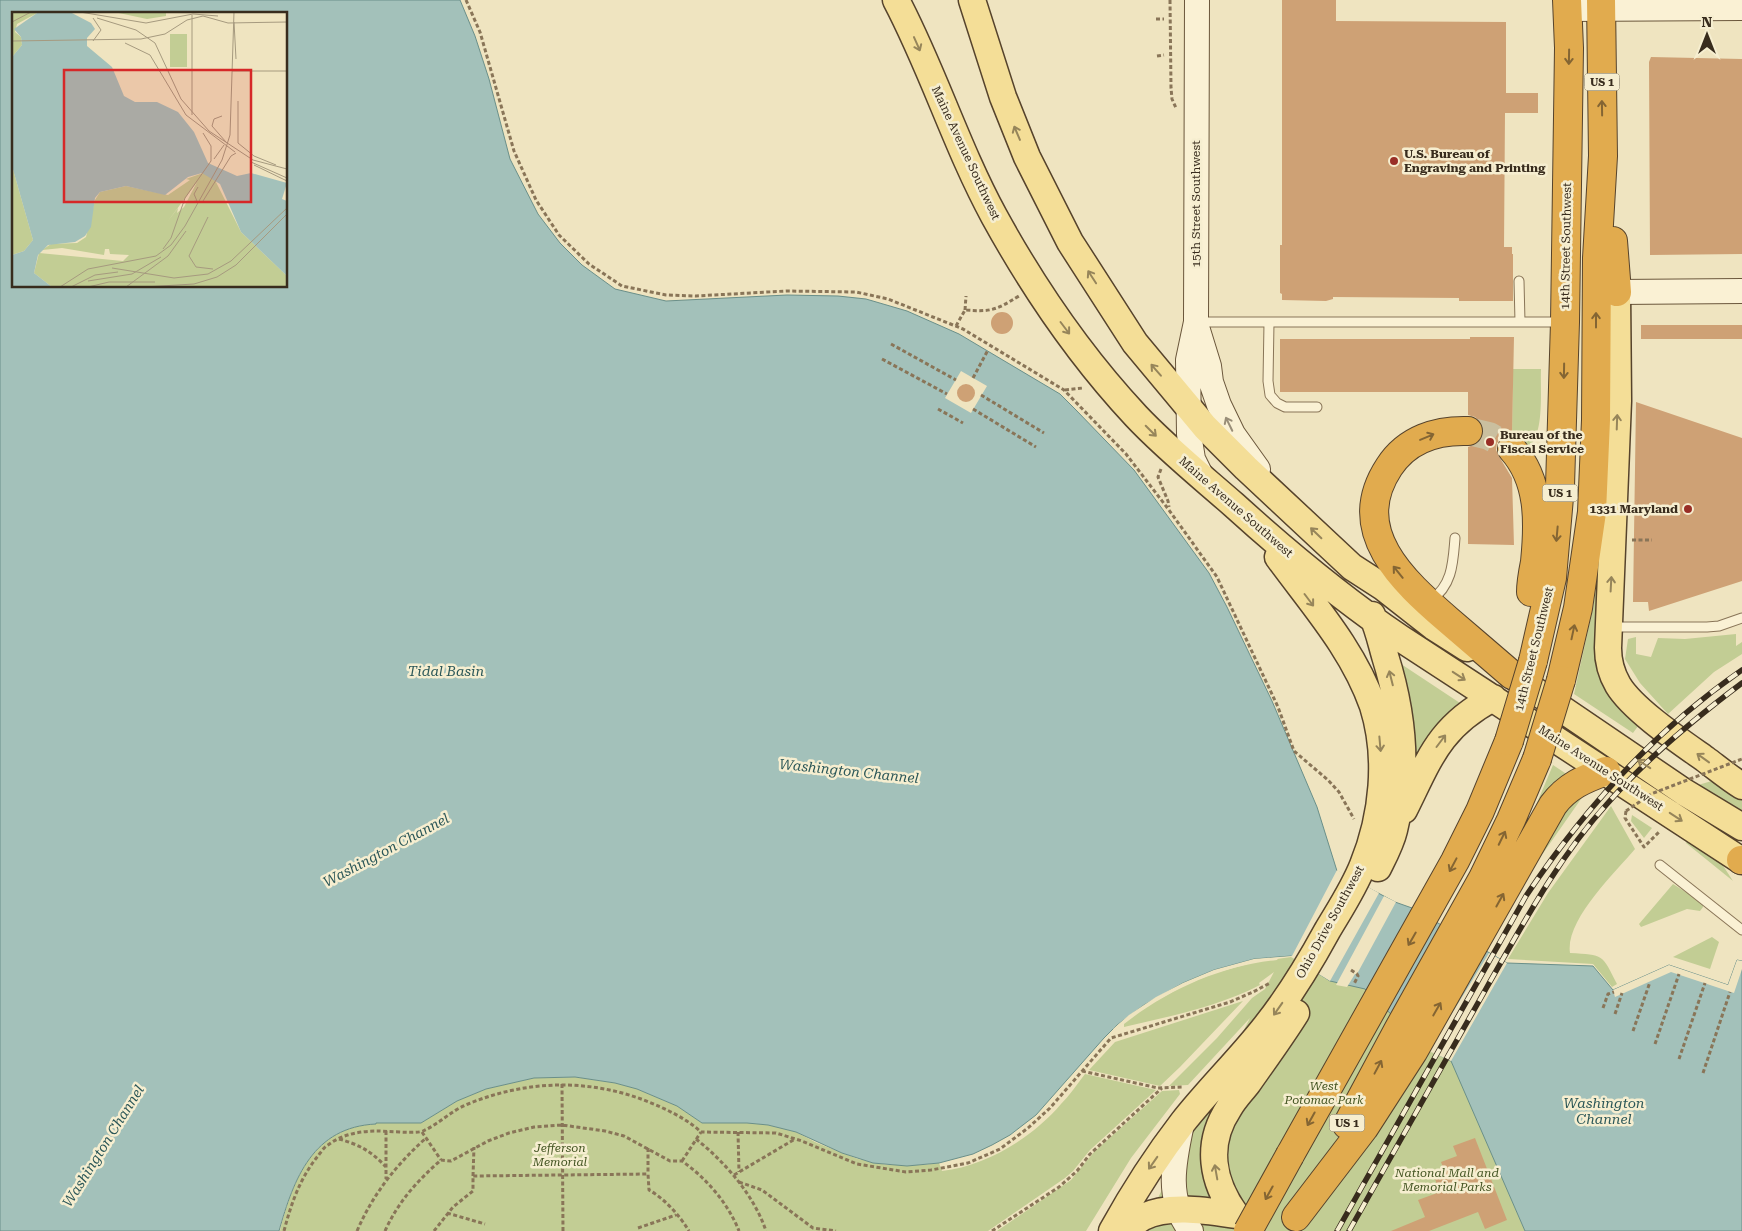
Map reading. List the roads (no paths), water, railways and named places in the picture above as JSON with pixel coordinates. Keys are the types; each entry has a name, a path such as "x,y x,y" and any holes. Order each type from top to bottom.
{"highway":[{"name":"14th Street Southwest","path":"1242,1223 1290,1155 1436,897 1480,810 1509,741 1522,668 1548,600 1556,547 1562,454 1569,48 1567,4"},
{"name":"US 1","path":"1292,1224 1398,1030 1465,935 1483,878 1511,820 1536,758 1561,680 1578,608 1592,512 1596,420 1597,258 1603,156 1601,4"},
{"path":"1603,156 1615,256 1617,292"},
{"path":"1468,431 1438,432 1419,440 1392,462 1386,471 1376,498 1374,508 1376,524 1383,548 1398,572 1427,602 1522,668 1536,541 1537,511 1534,492 1528,474 1512,449"},
{"path":"1292,1224 1364,1128 1413,1052 1465,935 1559,797 1574,784 1606,771"}],"main road":[{"name":"Maine Avenue Southwest","path":"896,0 974,175 1018,258 1059,320 1136,416 1162,442 1292,557 1374,620 1742,860"},
{"name":"Maine Avenue Southwest","path":"972,0 992,66 1014,127 1059,221 1090,275 1135,343 1188,407 1225,447 1352,566 1383,587 1434,627 1522,668 1684,792 1742,827"},
{"name":"15th Street Southwest","path":"1197,0 1196,322 1188,360 1188,407 1190,447 1202,477"},
{"path":"1567,4 1730,5"},
{"path":"1742,291 1617,292 1618,401 1608,648 1609,664 1617,684 1624,693 1674,737 1742,786"},
{"path":"1196,322 1209,366 1211,382 1219,405 1233,434 1275,494"},
{"name":"Ohio Drive Southwest","path":"1249,519 1335,632 1351,658 1373,708 1379,733 1381,755 1381,799 1363,884"},
{"name":"Ohio Drive Southwest","path":"1242,1223 1225,1201 1214,1168 1213,1154 1220,1126 1228,1108 1293,1019 1313,972 1394,830 1403,770 1401,720 1388,664 1374,620 1352,566"},
{"path":"1394,830 1429,760 1445,735 1466,714 1493,698"},
{"name":"Ohio Drive Southwest","path":"1184,1221 1174,1183 1174,1162 1182,1124 1313,972"},
{"path":"1112,1231 1131,1195 1182,1124"},
{"path":"1124,1231 1144,1217 1162,1211 1184,1221 1208,1210 1242,1223"}],"lane":[{"path":"1519,281 1520,322"},
{"path":"1196,322 1565,322"},
{"path":"1269,323 1268,381 1270,396 1277,403 1285,407 1317,407"},
{"path":"1427,602 1435,597 1446,585 1453,569 1455,538"},
{"path":"1609,627 1708,627 1719,626 1742,618"},
{"path":"1660,864 1742,930"}],"water":[{"name":"Tidal Basin","path":"0,0 460,0 475,36 489,79 510,159 538,214 560,243 582,265 615,289 666,301 787,295 838,296 866,299 907,311 959,334 1060,394 1134,470 1209,573 1272,701 1317,807 1337,871 1395,902 1412,908 1507,963 1593,966 1613,990 1669,965 1728,985 1737,960 1742,961 1742,1231 1525,1231 1451,1061 1427,1049 1365,989 1330,981 1291,956 1254,959 1214,970 1183,983 1144,1005 1117,1025 1104,1038 1036,1115 1010,1135 973,1154 939,1163 907,1166 873,1163 842,1153 796,1132 768,1125 702,1123 677,1106 637,1089 615,1083 575,1077 534,1078 486,1089 457,1101 421,1123 376,1123 354,1127 336,1135 322,1145 300,1175 292,1192 279,1231 0,1231"}],"tunnel":[{"path":"1468,431 1489,436 1512,449"}],"railway":[{"path":"1337,1231 1526,896 1548,864 1572,832 1623,773 1680,718 1742,670"},
{"path":"1349,1231 1528,916 1557,869 1589,825 1622,787 1689,725 1742,683"}],"place":[{"name":"U.S. Bureau of Engraving and Printing","path":"1394,161"},
{"name":"Bureau of the Fiscal Service","path":"1490,442"},
{"name":"1331 Maryland","path":"1688,509"}],"water label":[{"name":"Washington Channel","path":"849,771"},
{"name":"Washington Channel","path":"386,850"},
{"name":"Washington Channel","path":"1604,1112"},
{"name":"Washington Channel","path":"103,1146"}],"park label":[{"name":"West Potomac Park","path":"1324,1093"},
{"name":"Jefferson Memorial","path":"560,1155"},
{"name":"National Mall and Memorial Parks","path":"1447,1180"}]}
